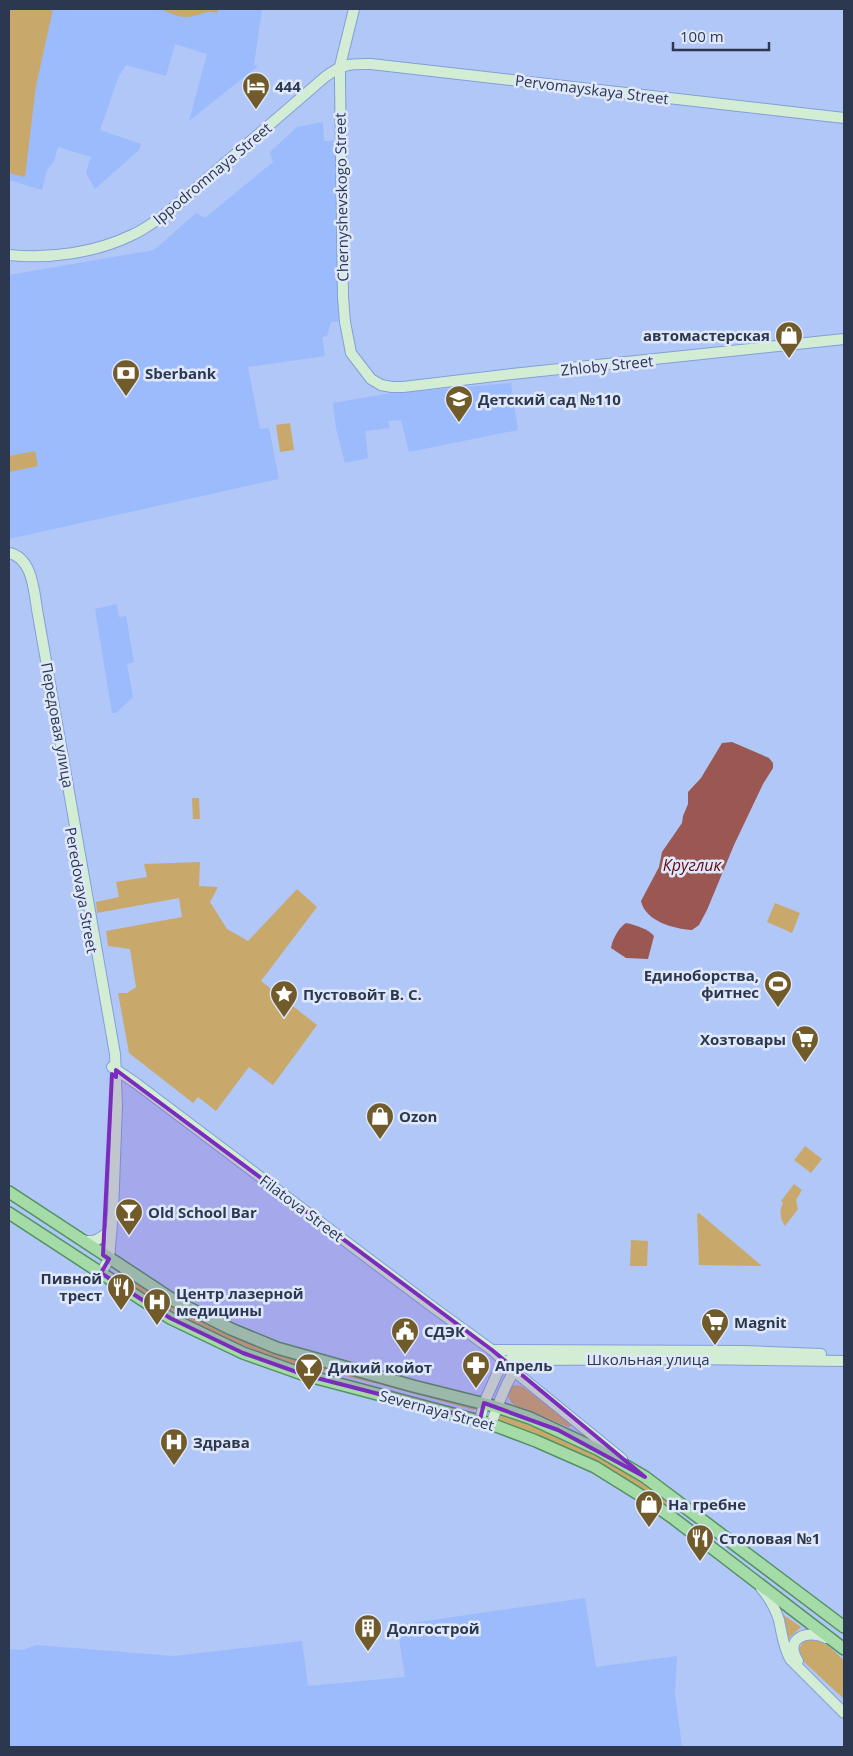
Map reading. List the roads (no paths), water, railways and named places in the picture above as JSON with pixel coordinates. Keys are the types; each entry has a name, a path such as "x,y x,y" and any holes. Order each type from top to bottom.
{"main road":[{"name":"Chernyshevskogo Street","path":"354,9 340,66 344,314 351,353 371,379"},
{"name":"Pervomayskaya Street","path":"340,66 371,64 844,118"},
{"name":"Ippodromnaya Street","path":"9,255 52,256 112,244 134,234 153,223 174,207 282,113 340,66"},
{"name":"Zhloby Street","path":"371,379 381,386 403,388 512,374 844,340"},
{"name":"Передовая улица","path":"9,553 21,558 27,566 38,615 115,1054 114,1072"},
{"name":"Peredovaya Street","path":"9,559 18,562 26,574 117,1090 115,1178 106,1257 98,1271"},
{"name":"Peredovaya Street","path":"106,1257 114,1072"},
{"path":"114,1072 129,1086 502,1365 645,1477"},
{"name":"Filatova Street","path":"114,1072 290,1199 492,1350 502,1365"},
{"path":"117,1090 121,1086 129,1086"},
{"name":"Severnaya Street","path":"9,1192 106,1257 175,1300 231,1329 264,1343 413,1386 497,1407 530,1418 599,1450 645,1477 844,1627"},
{"name":"Severnaya Street","path":"9,1213 170,1318 243,1353 305,1375 486,1422 536,1441 594,1467 673,1518 840,1646"},
{"path":"80,1239 90,1242 107,1234"},
{"path":"492,1350 690,1355 744,1351 844,1354"},
{"path":"486,1422 484,1403 502,1365 525,1351"},
{"name":"Школьная улица","path":"512,1374 521,1363 531,1359 690,1355 844,1361"},
{"path":"486,1422 497,1407 512,1374"},
{"path":"756,1581 768,1596 779,1620 785,1648 790,1659 844,1713"},
{"path":"840,1646 818,1634 808,1634 800,1637 794,1643 793,1651 796,1659 844,1708"}],"water":[{"name":"Круглик","path":"732,742 769,758 773,763 773,768 763,784 734,845 699,925 692,930 669,926 648,914 641,901 659,867 662,852 682,823 688,804 688,792 701,778 722,743"},
{"path":"626,923 648,931 654,936 648,959 626,958 611,948 616,934"}],"place":[{"name":"444","path":"256,110"},
{"name":"автомастерская","path":"789,359"},
{"name":"Sberbank","path":"126,397"},
{"name":"Детский сад №110","path":"459,423"},
{"name":"Единоборства, фитнес","path":"778,1008"},
{"name":"Пустовойт В. С.","path":"284,1018"},
{"name":"Хозтовары","path":"805,1063"},
{"name":"Ozon","path":"380,1140"},
{"name":"Old School Bar","path":"129,1236"},
{"name":"Пивной трест","path":"121,1311"},
{"name":"Центр лазерной медицины","path":"157,1326"},
{"name":"Magnit","path":"715,1346"},
{"name":"СДЭК","path":"405,1355"},
{"name":"Апрель","path":"476,1389"},
{"name":"Дикий койот","path":"309,1391"},
{"name":"Здрава","path":"174,1466"},
{"name":"На гребне","path":"649,1528"},
{"name":"Столовая №1","path":"700,1562"},
{"name":"Долгострой","path":"368,1652"}]}
